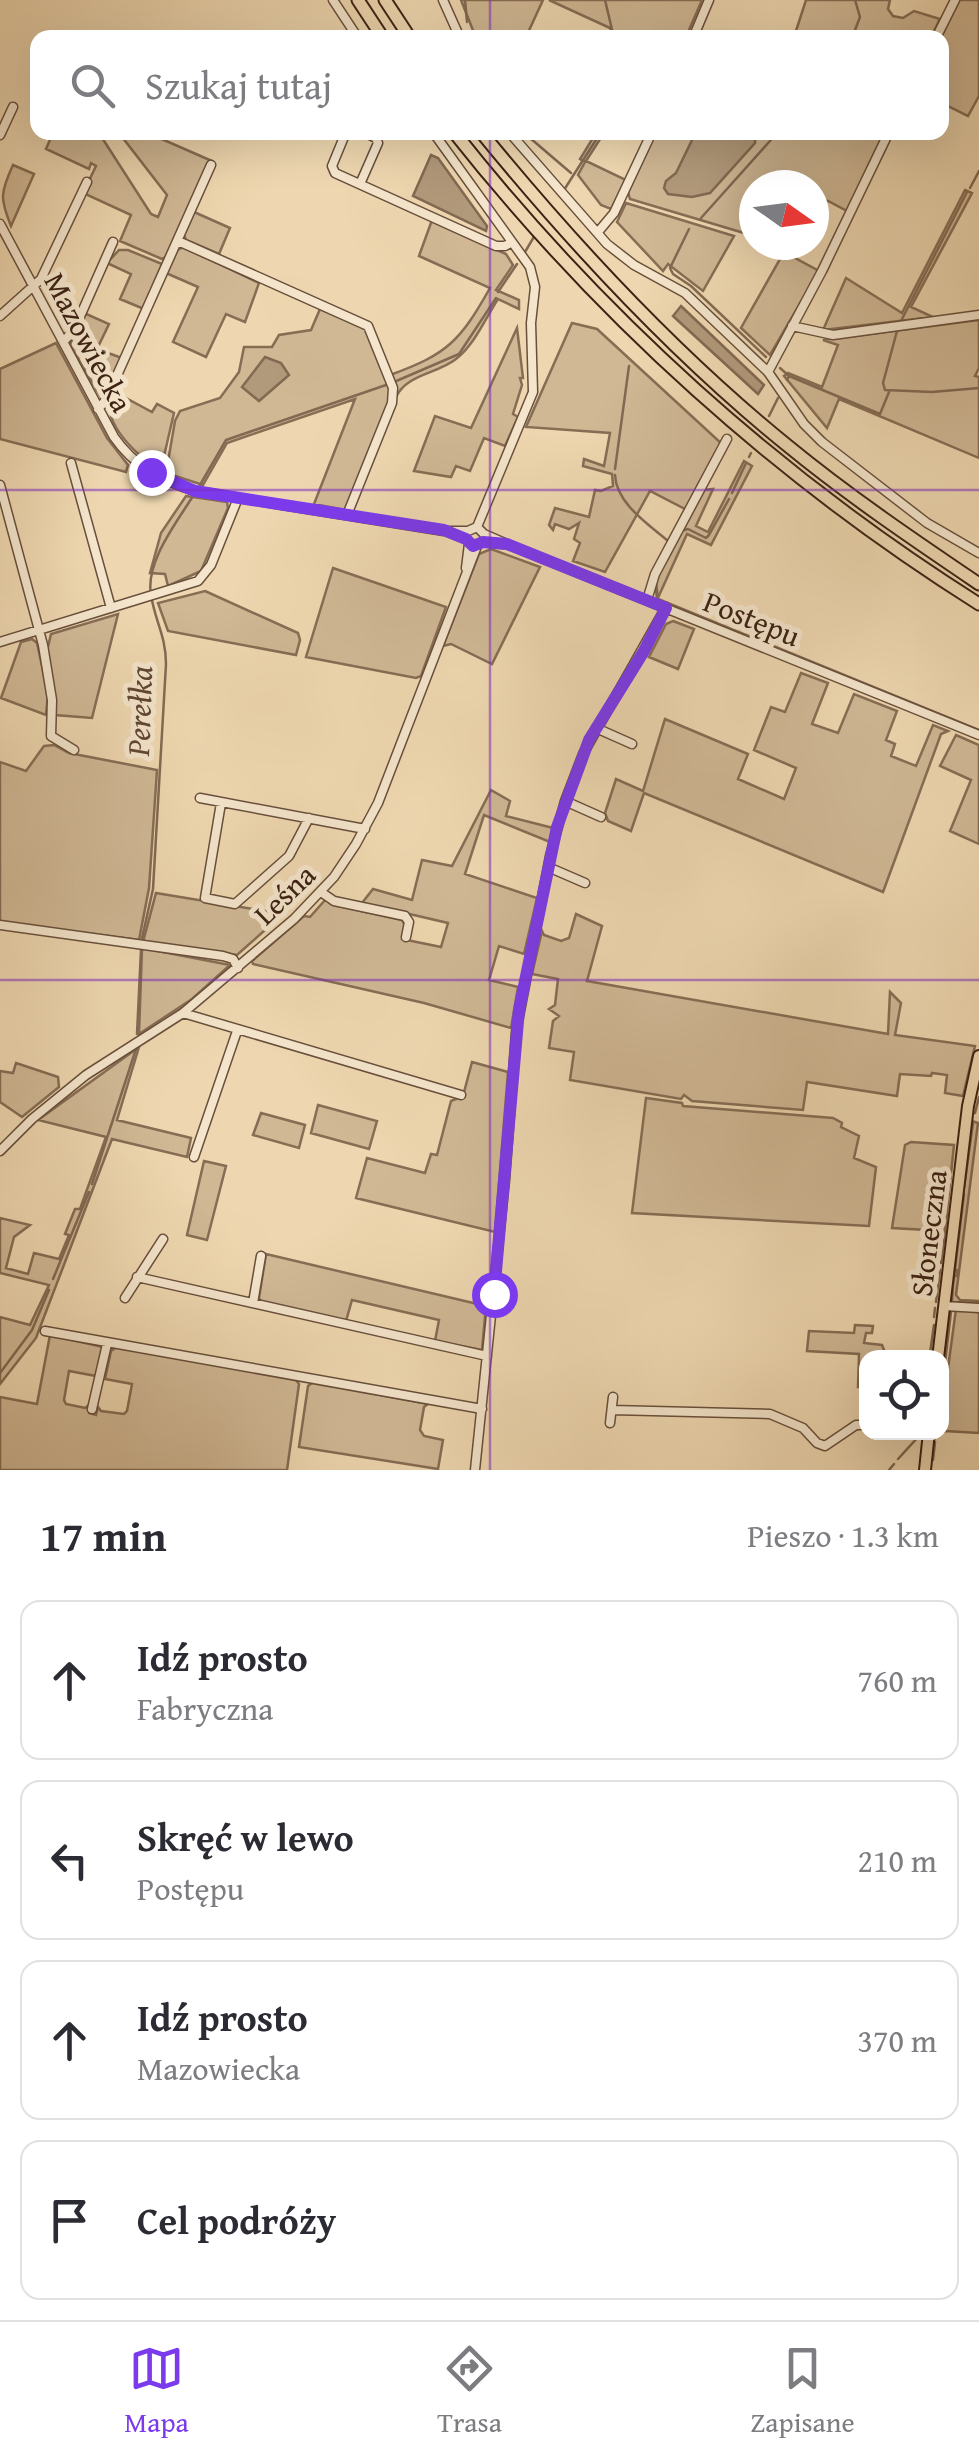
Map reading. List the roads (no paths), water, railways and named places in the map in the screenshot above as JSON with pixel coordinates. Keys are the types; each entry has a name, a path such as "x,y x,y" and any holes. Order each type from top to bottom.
{"highway":[{"path":"358,0 379,30"},
{"path":"384,0 405,30"},
{"path":"461,140 538,232 658,355 766,451 909,559 979,604"},
{"path":"487,140 549,216 663,334 785,444 979,584"}],"main road":[{"name":"Słoneczna","path":"939,1350 969,1098 979,1056"},
{"path":"925,1470 928,1440"}],"street":[{"path":"334,0 353,30"},
{"path":"444,0 457,30"},
{"path":"696,30 709,0"},
{"path":"940,30 955,0"},
{"path":"0,135 12,107"},
{"path":"343,140 332,169 496,246 512,242 439,140"},
{"path":"360,184 376,140"},
{"path":"516,140 607,244 634,265 692,298 768,372 804,424 822,442 928,523 979,553"},
{"path":"598,232 614,213 648,140"},
{"path":"768,372 837,242 884,140"},
{"path":"98,408 106,400 211,166"},
{"path":"0,316 43,276 87,182"},
{"name":"Mazowiecka","path":"0,224 98,408 125,452 152,473 195,491 476,537"},
{"path":"178,241 368,326 393,388 392,403 348,515"},
{"path":"64,341 71,335 114,242"},
{"name":"Leśna","path":"0,1150 86,1075 183,1014 238,968 322,892 365,829 392,769 534,388 531,323 535,283 512,242"},
{"path":"792,326 833,334 979,315"},
{"path":"647,600 654,576 727,439"},
{"path":"71,463 111,608"},
{"path":"0,484 40,629 52,700 52,736 74,750"},
{"path":"0,642 194,583 207,572 238,498"},
{"name":"Postępu","path":"476,537 507,544 979,734"},
{"path":"476,1470 506,1180 516,1032 548,867 565,801 596,728 666,608"},
{"path":"596,728 632,744"},
{"path":"200,798 365,829"},
{"path":"565,801 602,818"},
{"path":"220,803 204,898 235,904 289,856 309,818"},
{"path":"548,867 585,883"},
{"path":"322,892 334,900 404,916 409,922 406,937"},
{"path":"0,925 224,956 233,959 238,968"},
{"path":"183,1014 461,1095"},
{"path":"194,1157 236,1031"},
{"path":"125,1298 162,1239"},
{"path":"253,1303 261,1256"},
{"path":"137,1277 488,1356"},
{"path":"944,1306 979,1308"},
{"path":"45,1332 482,1409"},
{"path":"92,1409 108,1344"},
{"path":"610,1422 613,1397"},
{"path":"612,1410 770,1414 803,1428 825,1446 859,1424"}],"waterway":[{"path":"465,0 467,22"},
{"name":"Perełka","path":"605,0 612,30"},
{"path":"855,0 860,17 855,30"},
{"path":"532,140 571,173"},
{"name":"Perełka","path":"564,190 596,140"},
{"path":"701,218 771,140"},
{"path":"970,188 979,171"},
{"path":"901,321 967,192"},
{"path":"689,229 670,268 673,274 691,286 766,357"},
{"name":"Perełka","path":"525,252 535,235"},
{"name":"Perełka","path":"498,292 517,264"},
{"name":"Perełka","path":"394,382 459,354 496,298"},
{"path":"897,331 883,383 885,390 979,388"},
{"path":"615,469 629,366"},
{"path":"780,368 788,375"},
{"path":"787,380 789,376 880,414 889,392"},
{"name":"Perełka","path":"200,485 226,440 386,385"},
{"path":"769,416 778,398"},
{"path":"749,457 751,453"},
{"path":"732,493 746,463"},
{"path":"615,475 627,504 668,541"},
{"name":"Perełka","path":"142,938 153,889 166,664 150,582 157,556 193,496"},
{"path":"681,531 688,529 706,538 729,499"},
{"path":"656,583 658,599 979,730"},
{"name":"Perełka","path":"137,1034 141,950"},
{"name":"Perełka","path":"92,1184 136,1049"},
{"path":"975,1113 979,1097"},
{"path":"964,1188 973,1123"},
{"name":"Perełka","path":"53,1279 89,1192"},
{"path":"964,1194 951,1302 979,1303"},
{"path":"941,1263 945,1233"},
{"path":"936,1302 940,1270"},
{"name":"Perełka","path":"0,1373 32,1330 49,1290"},
{"path":"934,1317 935,1308"},
{"path":"946,1350 951,1312"},
{"path":"930,1350 934,1325"},
{"path":"898,1459 915,1440"},
{"path":"933,1460 935,1442"},
{"path":"889,1470 894,1464"}]}
